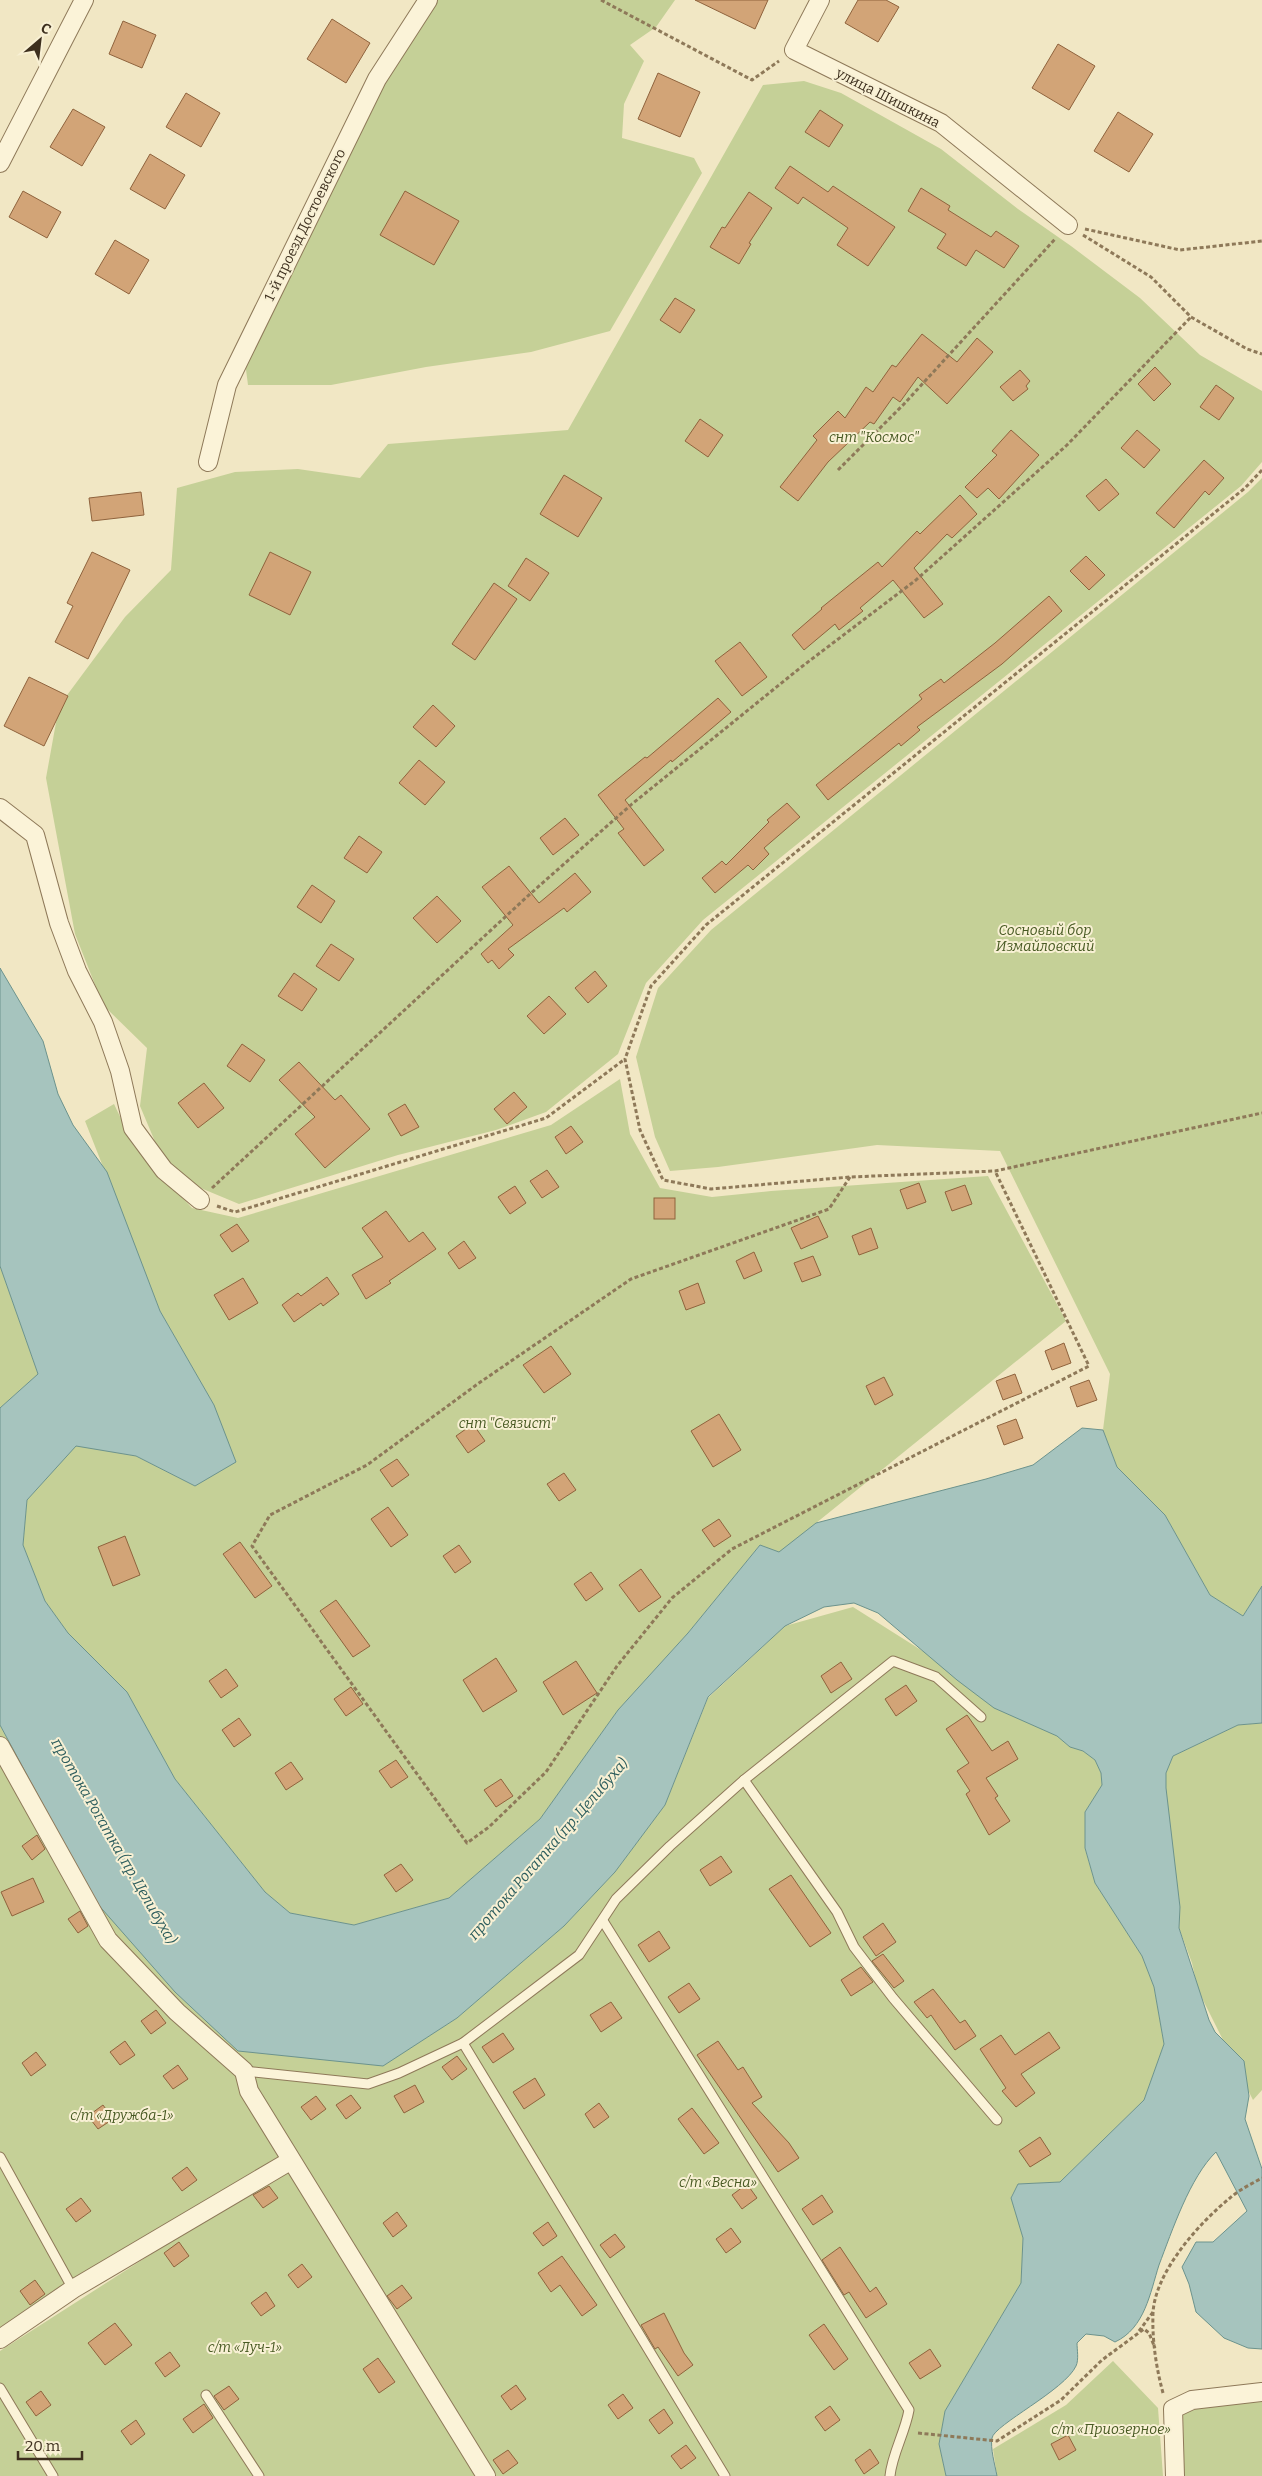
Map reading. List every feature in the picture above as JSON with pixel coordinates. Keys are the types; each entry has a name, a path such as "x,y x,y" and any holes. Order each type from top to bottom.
{"street":[{"path":"0,163 84,0"},
{"name":"1-й проезд Достоевского","path":"208,462 232,376 376,79 428,0"},
{"path":"794,50 820,0"},
{"name":"улица Шишкина","path":"794,50 940,123 1068,225"},
{"path":"0,808 35,834 71,955 103,1022 120,1071 133,1128 164,1170 200,1200"},
{"path":"0,1746 108,1940 177,2012 244,2071 249,2091 290,2161 486,2476"},
{"path":"0,2339 72,2289 290,2161"},
{"path":"1175,2476 1173,2409 1192,2400 1262,2392"}],"lane":[{"path":"244,2071 368,2084 399,2073 463,2043 579,1954 616,1899 744,1780 893,1661 936,1677 981,1717"},
{"path":"744,1780 837,1912 854,1947 893,1998 997,2120"},
{"path":"603,1921 909,2410 905,2430 891,2464 890,2476"},
{"path":"463,2043 725,2476"},
{"path":"0,2157 72,2289"},
{"path":"0,2388 53,2476"},
{"path":"206,2394 259,2476"}],"path":[{"path":"600,0 752,80 794,50"},
{"path":"1068,225 1180,250 1262,241"},
{"path":"1068,225 1151,277 1192,317 1247,349 1262,354"},
{"path":"838,470 904,404 1068,225"},
{"path":"625,1059 546,1118 235,1212 200,1200 523,901 625,810 800,668 916,580 1067,446 1192,317"},
{"path":"1262,470 1238,494 706,925 651,986 625,1059 640,1130 663,1180 711,1188 850,1177 995,1171 1262,1112"},
{"path":"850,1177 829,1209 630,1279 479,1382 366,1466 270,1515 252,1546 467,1843 489,1827 546,1772 617,1666 672,1598 732,1549 1089,1366 995,1171"},
{"path":"1173,2430 1156,2366 1153,2312 1162,2281 1193,2233 1231,2197 1262,2178"},
{"path":"1137,2334 1153,2312"},
{"path":"926,2435 997,2441 1061,2400 1102,2360 1144,2329 1150,2333 1155,2348"}],"green space":[{"path":"428,0 675,0 656,27 630,45 644,61 624,104 622,138 694,158 702,173 610,331 531,352 426,367 331,385 248,385 245,362 264,316"},
{"name":"снт \"Космос\"","path":"804,81 841,93 941,149 1018,209 1140,298 1200,355 1262,391 1262,462 1241,486 703,920 646,983 618,1054 546,1112 496,1130 398,1155 239,1204 203,1189 181,1176 156,1144 140,1106 147,1048 103,1005 75,934 46,778 59,706 125,617 171,570 177,488 235,472 298,469 360,478 388,444 568,430 763,85"},
{"name":"Сосновый бор Измайловский","path":"1262,478 1262,1586 1243,1616 1210,1595 1165,1515 1117,1467 1103,1430 1110,1374 1000,1151 877,1145 718,1167 670,1171 655,1137 636,1057 658,988 711,930 1248,492"},
{"name":"снт \"Связист\"","path":"620,1079 630,1134 660,1188 712,1197 771,1191 988,1176 1066,1321 779,1553 760,1545 688,1633 618,1710 540,1819 449,1898 354,1925 290,1913 265,1892 175,1779 127,1692 68,1633 45,1601 23,1545 27,1500 76,1445 136,1456 195,1486 214,1405 160,1311 85,1121 114,1104 134,1146 192,1208 238,1218 551,1125"},
{"path":"0,1266 38,1374 0,1408"},
{"name":"с/т «Весна»","path":"853,1607 1057,1736 1070,1747 1083,1751 1095,1760 1101,1773 1102,1785 1085,1812 1085,1849 1095,1883 1142,1956 1154,1987 1164,2044 1144,2100 1060,2182 1018,2184 1011,2197 1023,2238 1021,2283 945,2411 939,2444 946,2476 494,2476 262,2100 238,2052 240,2089 281,2158 0,2335 0,1725 57,1835 382,2066 457,2018 564,1926 615,1872 665,1805 708,1698 785,1626"},
{"path":"1262,1723 1262,2090 1253,2100 1198,1990 1192,1963 1179,1928 1180,1907 1166,1800 1166,1773 1173,1756 1238,1725"},
{"name":"с/т «Луч-1»","path":"287,2167 477,2476 0,2476 0,2351"},
{"name":"с/т «Приозерное»","path":"1113,2361 1158,2408 1163,2476 997,2476 993,2449 1066,2405"},
{"path":"1262,2402 1262,2476 1184,2476 1183,2414 1207,2404"}],"water":[{"name":"протока Рогатка (пр. Целибуха)","path":"0,968 43,1041 58,1094 73,1125 107,1172 160,1311 214,1405 236,1462 195,1486 136,1456 76,1446 27,1500 23,1545 45,1601 68,1633 127,1692 175,1779 265,1892 290,1913 354,1925 449,1898 540,1819 618,1710 688,1633 760,1545 779,1552 816,1523 1033,1465 1082,1428 1103,1430 1117,1467 1165,1515 1210,1595 1243,1616 1262,1586 1262,1723 1238,1725 1173,1756 1166,1773 1166,1788 1180,1907 1179,1928 1209,2020 1215,2032 1244,2061 1249,2096 1245,2119 1262,2169 1262,2349 1248,2348 1224,2338 1196,2312 1189,2284 1182,2267 1196,2242 1213,2242 1247,2211 1216,2152 1198,2175 1190,2190 1159,2265 1145,2309 1133,2328 1115,2342 1104,2336 1086,2334 1077,2343 1077,2364 1069,2375 1059,2386 1004,2425 992,2438 992,2452 997,2476 946,2476 939,2444 945,2411 1021,2283 1023,2238 1011,2198 1018,2184 1060,2182 1144,2100 1164,2044 1154,1987 1142,1956 1095,1883 1085,1848 1085,1812 1102,1785 1101,1773 1095,1760 1083,1751 1070,1747 1057,1736 994,1708 957,1680 878,1613 854,1603 824,1607 785,1626 708,1697 665,1805 615,1872 564,1926 457,2018 383,2066 238,2051 175,1992 95,1901 0,1725 0,1408 38,1374 0,1266"}],"building":[{"path":"695,0 768,0 755,29"},
{"path":"858,0 886,0 899,7 878,42 845,23"},
{"path":"332,19 370,43 346,83 307,59"},
{"path":"123,21 156,35 142,68 109,54"},
{"path":"1058,44 1095,66 1069,110 1032,88"},
{"path":"658,73 700,92 680,137 638,119"},
{"path":"186,93 220,113 201,147 166,127"},
{"path":"73,109 105,127 82,166 50,147"},
{"path":"820,110 843,125 829,147 805,132"},
{"path":"1118,112 1153,134 1129,172 1094,151"},
{"path":"150,154 185,175 165,209 130,189"},
{"path":"790,166 828,192 833,186 895,227 868,266 837,245 848,228 803,197 798,204 775,188"},
{"path":"921,188 950,206 948,210 991,237 996,231 1019,246 1004,268 976,250 966,266 937,248 946,234 908,211"},
{"path":"23,191 61,212 47,238 9,217"},
{"path":"405,191 459,221 434,265 380,235"},
{"path":"749,192 772,208 749,243 751,244 739,264 710,247 722,227 725,228"},
{"path":"115,240 149,260 129,294 95,274"},
{"path":"675,298 695,310 680,333 660,320"},
{"path":"922,334 957,362 977,338 993,352 947,404 918,377 900,402 893,397 874,424 870,422 828,462 798,501 780,487 817,440 813,436 838,411 845,418 866,387 873,392 892,365 896,367"},
{"path":"1155,367 1171,384 1154,401 1138,384"},
{"path":"1020,370 1030,381 1026,386 1028,389 1013,401 1000,387"},
{"path":"1216,385 1234,398 1219,420 1200,407"},
{"path":"700,419 723,435 708,457 685,441"},
{"path":"1011,430 1039,455 999,499 988,488 977,498 965,487 997,455 992,451"},
{"path":"1137,430 1160,450 1144,468 1121,448"},
{"path":"1204,460 1224,478 1209,495 1205,491 1174,528 1156,513"},
{"path":"564,475 602,498 578,537 540,514"},
{"path":"1106,479 1119,494 1099,511 1086,496"},
{"path":"141,492 144,515 92,521 89,498"},
{"path":"960,495 977,514 952,538 947,534 914,568 943,604 924,618 893,580 860,608 863,611 839,630 835,624 804,650 792,635 821,608 878,562 882,567 917,531 920,534"},
{"path":"92,552 130,570 88,659 55,642 73,606 67,603"},
{"path":"270,552 311,572 290,615 249,595"},
{"path":"1086,556 1105,575 1089,590 1070,571"},
{"path":"526,558 549,573 530,601 508,586"},
{"path":"494,583 517,599 475,660 452,644"},
{"path":"1049,596 1062,611 1002,664 917,727 920,730 901,746 899,743 828,800 816,785 922,699 919,695 941,679 944,683 995,643"},
{"path":"740,642 767,677 742,696 715,661"},
{"path":"29,677 68,696 44,746 4,726"},
{"path":"718,698 731,712 625,800 664,850 644,866 618,833 624,829 598,795 645,757 647,758"},
{"path":"433,705 455,726 436,747 413,727"},
{"path":"419,760 445,782 425,805 399,783"},
{"path":"787,803 800,817 764,848 769,854 753,870 748,865 715,893 702,878 722,861 726,865 769,822 767,820"},
{"path":"565,818 579,835 553,855 540,838"},
{"path":"359,836 382,852 367,873 344,858"},
{"path":"509,866 539,903 575,873 591,892 567,912 564,908 508,949 514,955 499,969 492,960 488,963 481,954 513,925 482,887"},
{"path":"312,885 335,901 321,923 297,907"},
{"path":"437,896 461,921 437,943 413,918"},
{"path":"331,944 354,959 339,981 316,966"},
{"path":"595,971 607,986 588,1003 575,988"},
{"path":"294,973 317,989 302,1011 278,996"},
{"path":"549,996 566,1014 544,1034 527,1016"},
{"path":"242,1044 265,1060 250,1082 227,1066"},
{"path":"299,1062 335,1100 341,1095 370,1129 325,1168 295,1134 315,1117 279,1080"},
{"path":"204,1083 224,1108 198,1128 178,1103"},
{"path":"514,1092 527,1107 507,1124 494,1109"},
{"path":"405,1104 419,1127 401,1136 388,1114"},
{"path":"571,1126 583,1142 566,1154 555,1137"},
{"path":"547,1170 559,1187 542,1198 530,1181"},
{"path":"919,1183 926,1202 907,1209 900,1190"},
{"path":"965,1185 972,1204 952,1211 945,1192"},
{"path":"515,1186 526,1203 510,1214 498,1197"},
{"path":"654,1198 675,1198 675,1219 654,1219"},
{"path":"386,1211 409,1242 423,1232 436,1249 389,1281 391,1283 366,1299 352,1275 383,1257 362,1228"},
{"path":"818,1216 828,1237 801,1249 791,1228"},
{"path":"237,1224 249,1241 232,1252 220,1235"},
{"path":"871,1228 878,1248 859,1255 852,1236"},
{"path":"464,1241 476,1258 459,1269 448,1253"},
{"path":"754,1252 762,1271 744,1279 736,1261"},
{"path":"813,1256 821,1275 802,1282 794,1263"},
{"path":"327,1277 339,1294 323,1306 321,1303 294,1322 282,1305 298,1293 301,1296"},
{"path":"243,1278 258,1303 229,1320 214,1295"},
{"path":"698,1283 705,1303 686,1310 679,1291"},
{"path":"1064,1343 1071,1363 1052,1370 1045,1351"},
{"path":"551,1346 571,1374 544,1393 523,1365"},
{"path":"1015,1374 1022,1393 1003,1400 996,1381"},
{"path":"884,1377 893,1395 875,1405 866,1386"},
{"path":"1089,1380 1097,1400 1077,1407 1070,1387"},
{"path":"719,1414 741,1450 713,1467 691,1431"},
{"path":"1016,1419 1023,1438 1004,1445 997,1426"},
{"path":"473,1424 485,1441 468,1453 456,1436"},
{"path":"397,1459 409,1475 392,1487 380,1470"},
{"path":"564,1473 576,1490 559,1501 547,1484"},
{"path":"388,1507 408,1535 391,1547 371,1519"},
{"path":"719,1519 731,1536 714,1547 702,1530"},
{"path":"125,1536 140,1575 113,1586 98,1547"},
{"path":"240,1542 272,1586 255,1598 223,1554"},
{"path":"459,1545 471,1562 455,1573 443,1556"},
{"path":"641,1569 661,1597 639,1612 619,1585"},
{"path":"591,1572 603,1589 586,1601 574,1584"},
{"path":"336,1600 370,1646 353,1657 320,1611"},
{"path":"496,1658 517,1691 483,1712 463,1680"},
{"path":"576,1661 597,1693 563,1715 543,1682"},
{"path":"841,1662 852,1679 831,1693 821,1676"},
{"path":"226,1669 238,1686 221,1698 209,1681"},
{"path":"906,1685 917,1701 896,1716 885,1699"},
{"path":"351,1687 363,1704 346,1716 334,1699"},
{"path":"967,1715 992,1751 1008,1741 1018,1759 986,1778 998,1796 995,1798 1010,1821 989,1835 966,1794 970,1791 957,1771 969,1763 946,1729"},
{"path":"239,1718 251,1735 234,1747 222,1730"},
{"path":"396,1760 408,1777 391,1788 379,1771"},
{"path":"291,1762 303,1779 286,1790 275,1773"},
{"path":"501,1779 513,1796 496,1807 484,1790"},
{"path":"37,1835 45,1849 32,1860 22,1846"},
{"path":"721,1856 732,1872 710,1886 700,1870"},
{"path":"401,1864 413,1880 396,1892 384,1875"},
{"path":"791,1875 831,1933 810,1947 769,1889"},
{"path":"33,1878 44,1902 12,1916 1,1892"},
{"path":"80,1911 88,1926 78,1933 68,1919"},
{"path":"883,1923 896,1942 876,1956 863,1937"},
{"path":"659,1931 670,1948 649,1962 638,1945"},
{"path":"883,1954 904,1981 894,1988 872,1961"},
{"path":"861,1967 873,1982 851,1996 841,1980"},
{"path":"689,1983 700,1999 679,2013 668,1997"},
{"path":"933,1989 960,2023 965,2020 976,2036 955,2050 931,2015 927,2018 914,2002"},
{"path":"611,2002 622,2018 601,2032 590,2015"},
{"path":"156,2010 166,2023 151,2034 141,2021"},
{"path":"1049,2032 1060,2048 1021,2074 1035,2093 1016,2107 1002,2091 1006,2088 980,2049 1001,2035 1015,2055"},
{"path":"503,2033 514,2049 493,2063 482,2047"},
{"path":"125,2041 135,2055 120,2065 110,2052"},
{"path":"718,2041 738,2070 743,2067 762,2097 752,2103 789,2143 799,2158 778,2172 697,2055"},
{"path":"36,2052 46,2065 31,2076 22,2063"},
{"path":"457,2056 467,2069 452,2080 442,2067"},
{"path":"178,2065 188,2079 173,2089 163,2076"},
{"path":"535,2078 545,2095 524,2109 513,2092"},
{"path":"415,2085 424,2102 404,2113 394,2096"},
{"path":"351,2095 361,2108 346,2119 336,2105"},
{"path":"316,2096 326,2109 311,2120 301,2107"},
{"path":"599,2103 609,2117 594,2128 585,2114"},
{"path":"103,2105 113,2119 98,2129 88,2116"},
{"path":"692,2108 719,2143 704,2154 678,2119"},
{"path":"1040,2137 1051,2154 1030,2167 1019,2151"},
{"path":"187,2167 197,2180 182,2191 172,2178"},
{"path":"747,2184 757,2198 742,2209 732,2195"},
{"path":"269,2186 278,2198 263,2208 253,2195"},
{"path":"822,2195 833,2212 813,2225 802,2209"},
{"path":"81,2198 91,2211 76,2222 66,2209"},
{"path":"397,2212 407,2226 393,2237 383,2223"},
{"path":"548,2222 557,2236 543,2246 533,2233"},
{"path":"731,2228 741,2242 726,2253 716,2239"},
{"path":"615,2234 625,2247 610,2258 600,2245"},
{"path":"179,2242 189,2256 174,2267 164,2253"},
{"path":"840,2247 870,2292 876,2287 887,2304 866,2318 849,2292 844,2295 822,2260"},
{"path":"562,2256 597,2305 582,2316 560,2285 551,2292 538,2273"},
{"path":"302,2264 312,2277 298,2288 288,2275"},
{"path":"35,2280 45,2294 30,2305 20,2291"},
{"path":"402,2285 412,2298 397,2309 387,2296"},
{"path":"266,2292 275,2306 261,2316 251,2303"},
{"path":"664,2313 684,2353 693,2365 678,2376 658,2347 655,2349 641,2325"},
{"path":"115,2323 132,2345 105,2365 88,2343"},
{"path":"824,2324 848,2359 834,2370 809,2335"},
{"path":"930,2349 941,2366 920,2379 909,2363"},
{"path":"170,2352 180,2366 165,2377 155,2363"},
{"path":"378,2358 395,2382 379,2393 363,2369"},
{"path":"516,2385 526,2399 511,2410 501,2396"},
{"path":"229,2386 239,2399 224,2410 214,2396"},
{"path":"41,2391 51,2405 36,2416 26,2402"},
{"path":"623,2394 633,2408 618,2419 608,2405"},
{"path":"204,2404 213,2418 193,2433 183,2419"},
{"path":"830,2406 840,2420 825,2431 815,2417"},
{"path":"664,2409 673,2423 659,2434 649,2420"},
{"path":"136,2420 145,2434 131,2445 121,2431"},
{"path":"1068,2435 1076,2450 1059,2460 1051,2444"},
{"path":"686,2445 696,2458 681,2469 671,2456"},
{"path":"870,2449 879,2463 864,2474 855,2460"},
{"path":"508,2450 518,2463 503,2474 493,2460"}],"park label":[{"name":"с/т «Дружба-1»","path":"122,2115"}]}
